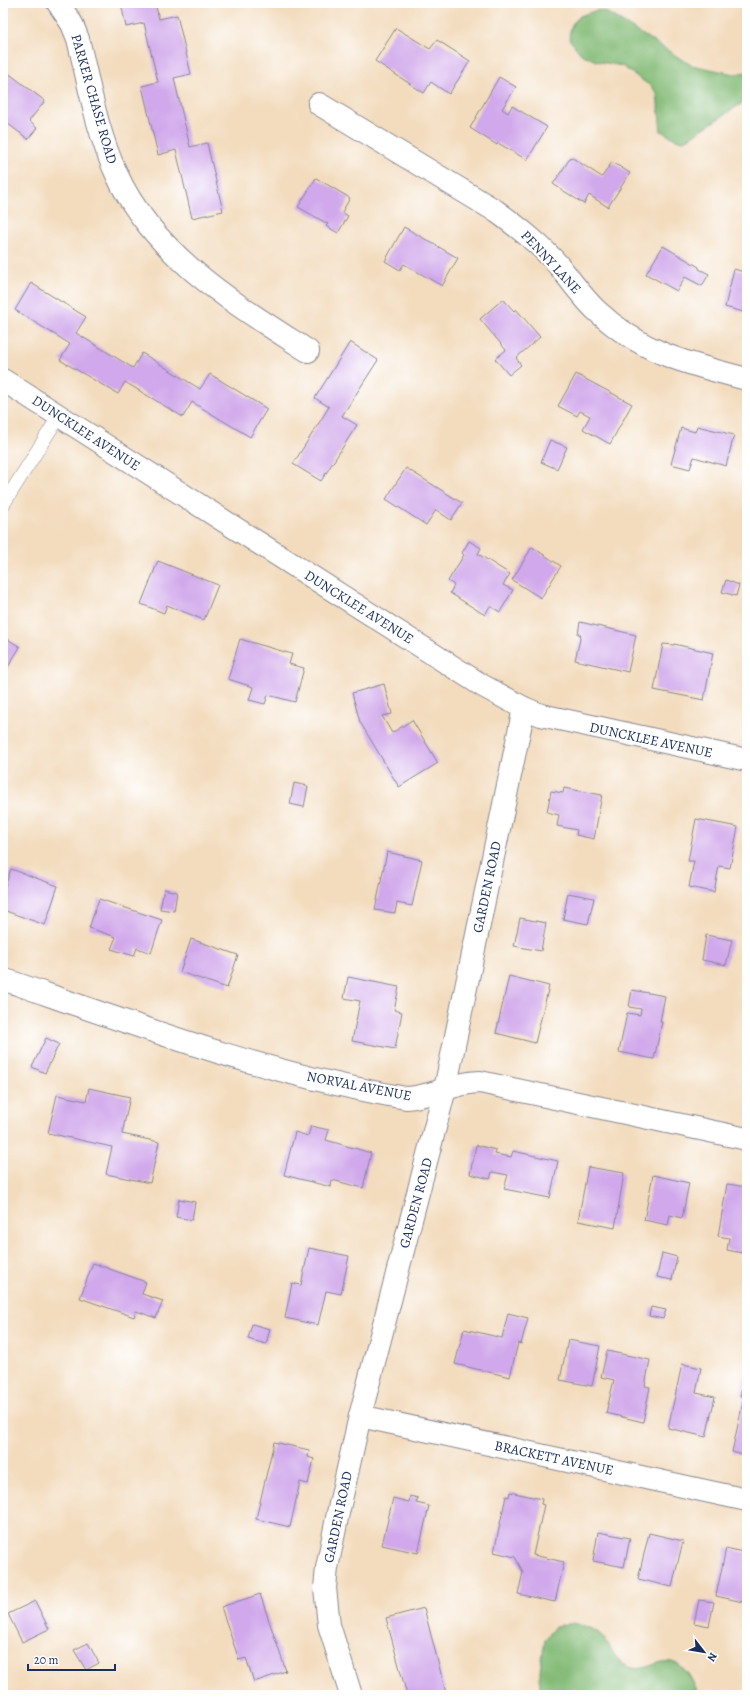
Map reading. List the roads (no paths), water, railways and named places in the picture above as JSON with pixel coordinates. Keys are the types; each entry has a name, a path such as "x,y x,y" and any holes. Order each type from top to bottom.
{"street":[{"name":"PARKER CHASE ROAD","path":"58,3 72,24 78,39 102,136 116,174 135,207 163,241 211,285 245,310 308,351"},
{"name":"PENNY LANE","path":"319,104 496,211 520,228 542,248 597,311 628,336 665,356 685,363 747,379"},
{"name":"DUNCKLEE AVENUE","path":"3,380 470,677 524,708 564,721 747,760"},
{"name":"GARDEN ROAD","path":"350,1695 329,1625 325,1588 327,1568 360,1416 445,1089 524,708"},
{"name":"NORVAL AVENUE","path":"3,979 203,1047 264,1066 316,1079 406,1098 420,1097 468,1083 480,1082 747,1139"},
{"name":"BRACKETT AVENUE","path":"360,1416 747,1500"}],"lane":[{"path":"3,505 59,416"}]}
